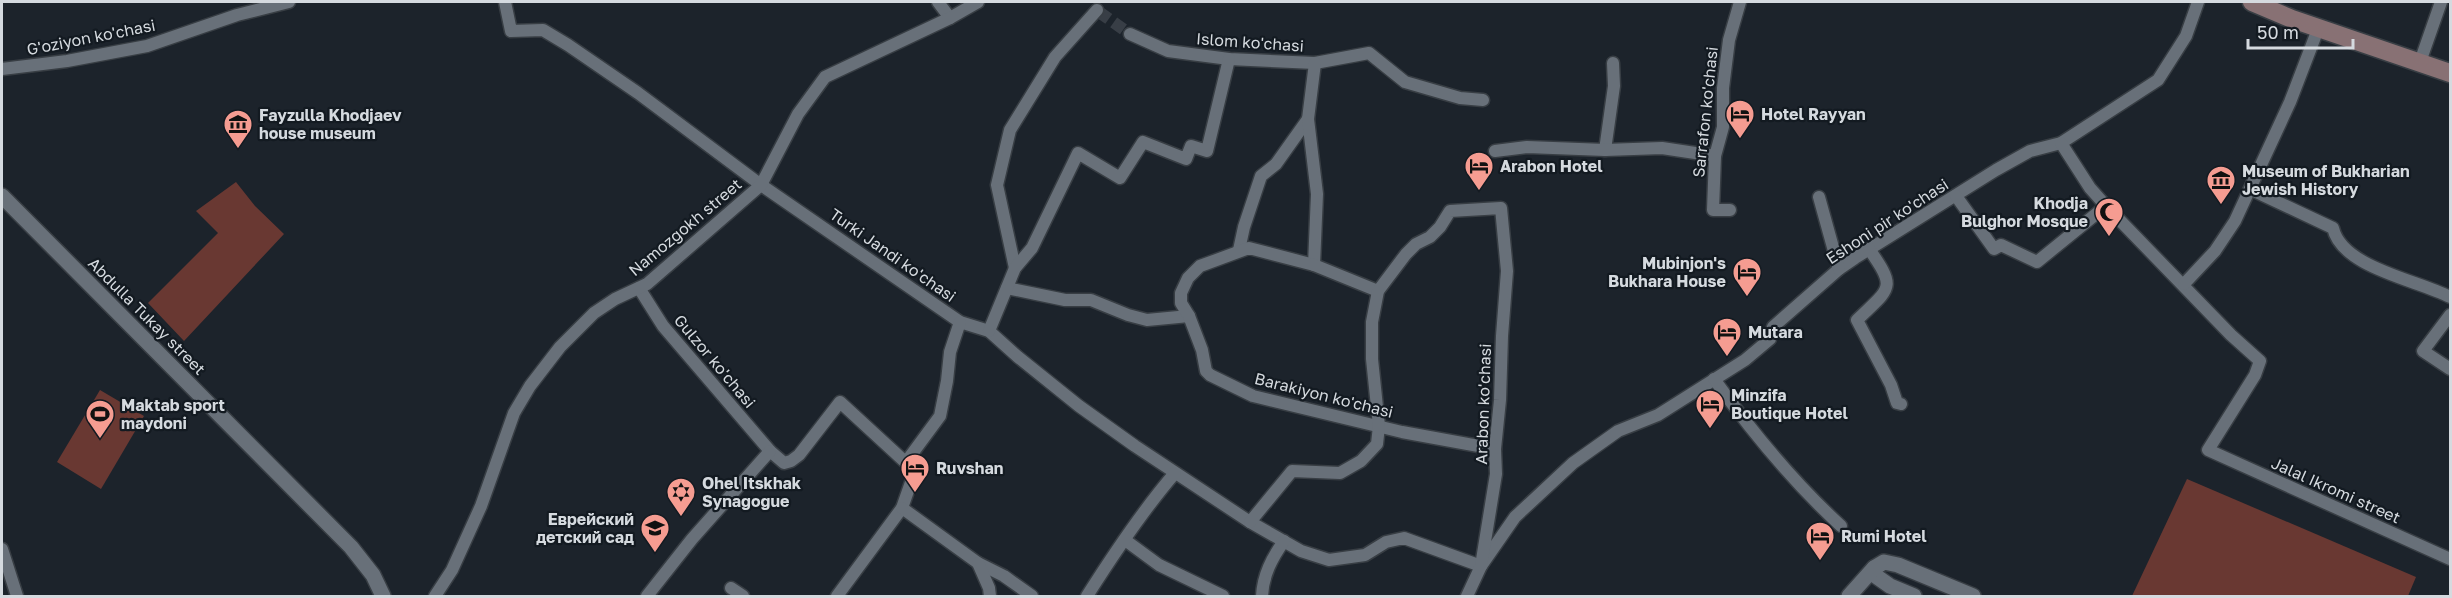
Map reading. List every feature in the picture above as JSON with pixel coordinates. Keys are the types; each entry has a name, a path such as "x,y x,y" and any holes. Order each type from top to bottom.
{"main road":[{"path":"2252,2 2292,19 2451,73"}],"street":[{"name":"G'oziyon ko'chasi","path":"2,69 67,62 147,46 261,5 289,2"},
{"name":"Turki Jandi ko'chasi","path":"505,2 511,31 543,30 551,35 638,93 761,185 960,322 989,331 1079,406 1250,522 1301,551 1329,560 1365,555 1386,542 1404,538 1481,566"},
{"path":"938,2 950,18"},
{"name":"Namozgokh street","path":"435,597 452,570 481,506 514,414 530,386 560,347 594,313 615,299 647,284 761,185 798,114 825,77 950,18 978,2"},
{"name":"Sarrafon ko'chasi","path":"1730,210 1713,210 1715,156 1723,127 1723,88 1729,40 1740,2"},
{"name":"Eshoni pir ko'chasi","path":"1481,566 1515,518 1573,463 1618,431 1658,415 1745,360 1770,339 1773,327 1839,268 2030,151 2061,143 2158,80 2186,36 2198,2"},
{"path":"2420,62 2441,2"},
{"path":"1015,268 997,185 1010,130 1055,57 1095,8"},
{"name":"Islom ko'chasi","path":"1130,34 1168,51 1229,59 1315,63 1308,119 1317,194 1314,266"},
{"path":"2061,143 2090,188 2184,284 2215,251 2235,221 2290,102 2315,38"},
{"path":"1315,63 1369,53 1405,82 1460,98 1483,100"},
{"path":"989,331 1015,268 1032,248 1078,153 1120,178 1143,142 1186,159 1191,146 1207,151 1229,59"},
{"path":"1605,150 1614,86 1613,63"},
{"name":"Islom ko'chasi","path":"1239,250 1244,226 1261,176 1276,164 1308,119"},
{"path":"1495,151 1527,147 1605,150 1662,148 1715,156"},
{"path":"2250,189 2333,228 2335,238 2364,263 2451,297"},
{"name":"Abdulla Tukay street","path":"2,196 351,547 373,575 383,597"},
{"path":"1956,196 1994,249 2001,245 2037,261 2106,206"},
{"path":"1819,197 1839,268"},
{"name":"Arabon ko'chasi","path":"1378,291 1406,254 1416,244 1430,237 1440,227 1450,211 1501,208 1507,271 1495,448 1496,474 1481,566 1467,597"},
{"path":"1239,250 1249,248 1314,266 1378,291 1372,322 1372,359 1379,426 1377,444 1361,461 1340,473 1292,471 1250,522"},
{"path":"1869,249 1887,275 1888,283 1880,298 1857,320 1891,385 1896,402 1901,404"},
{"name":"Barakiyon ko'chasi","path":"1239,250 1200,266 1188,278 1181,293 1180,303 1189,316 1202,350 1206,370 1210,375 1253,396 1402,432 1495,448"},
{"name":"Jalal Ikromi street","path":"2184,284 2231,335 2260,361 2255,375 2208,450 2451,560"},
{"name":"Gulzor ko'chasi","path":"639,288 663,326 770,451"},
{"path":"1007,288 1065,300 1091,300 1146,320 1189,316"},
{"path":"2451,315 2423,351 2451,369"},
{"path":"906,462 940,417 950,352 960,322"},
{"path":"1714,379 1782,468 1841,526"},
{"path":"647,597 692,539 770,451 784,463 791,461 799,455 840,402 915,471 902,508 837,597"},
{"path":"1086,597 1113,554 1155,496 1175,473"},
{"path":"902,508 978,563 1004,576 1032,597"},
{"path":"1125,540 1159,565 1223,597"},
{"path":"1262,597 1271,561 1284,541"},
{"path":"2,549 17,597"},
{"path":"1848,597 1874,568 1884,562 1898,565 1973,597"},
{"path":"978,563 989,588 990,597"},
{"path":"1874,568 1873,574 1880,580 1914,597"},
{"path":"731,588 743,597"}],"shaded area":[{"path":"236,182 255,206 284,234 184,341 148,303 218,233 196,211"},
{"name":"Maktab sport maydoni","path":"100,390 144,416 101,489 57,462"},
{"path":"2187,479 2416,577 2408,596 2132,596"}],"tunnel":[{"path":"1099,12 1130,34"}],"place":[{"name":"Hotel Rayyan","path":"1740,140"},
{"name":"Fayzulla Khodjaev house museum","path":"238,150"},
{"name":"Arabon Hotel","path":"1479,192"},
{"name":"Museum of Bukharian Jewish History","path":"2221,206"},
{"name":"Khodja Bulghor Mosque","path":"2109,238"},
{"name":"Mubinjon's Bukhara House","path":"1747,298"},
{"name":"Mutara","path":"1727,358"},
{"name":"Minzifa Boutique Hotel","path":"1710,430"},
{"name":"Maktab sport maydoni","path":"100,440"},
{"name":"Ruvshan","path":"915,494"},
{"name":"Ohel Itskhak Synagogue","path":"681,518"},
{"name":"Еврейский детский сад","path":"655,554"},
{"name":"Rumi Hotel","path":"1820,562"}]}
